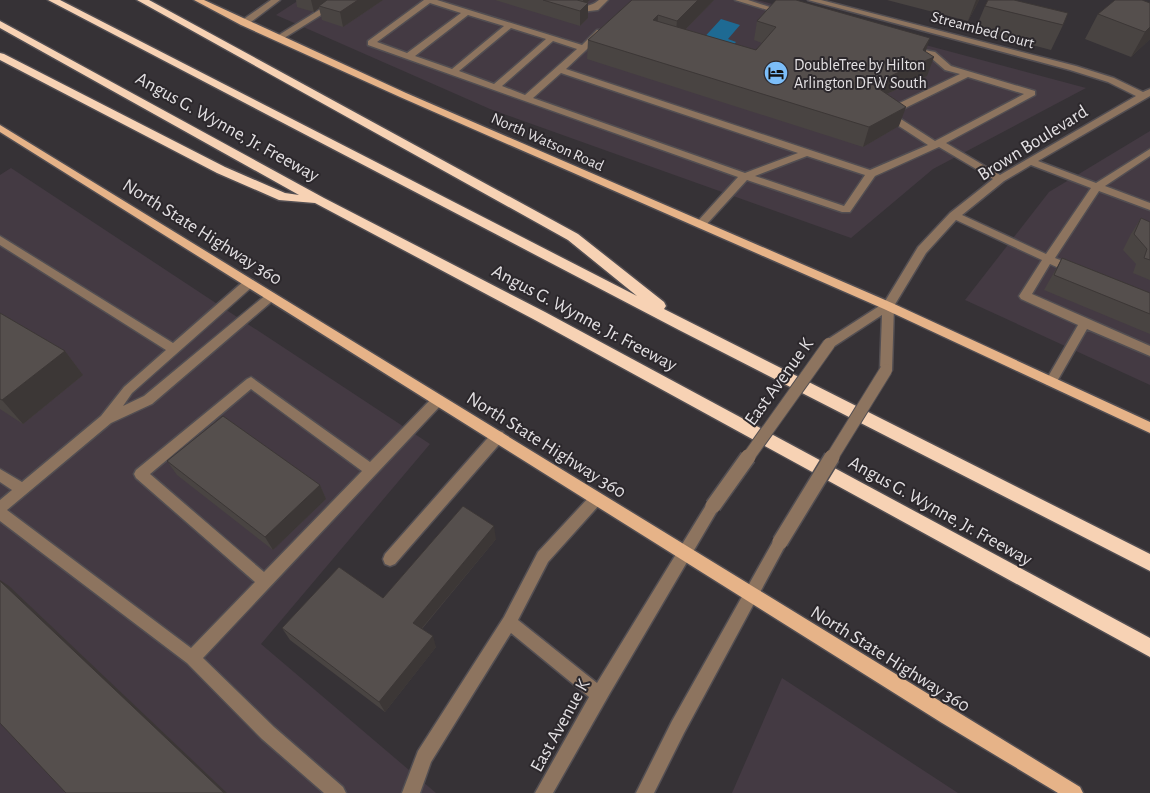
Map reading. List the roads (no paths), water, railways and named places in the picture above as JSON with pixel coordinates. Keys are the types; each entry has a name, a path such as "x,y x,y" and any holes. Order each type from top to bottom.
{"highway":[{"name":"Angus G. Wynne, Jr. Freeway","path":"53,0 130,42 1150,563"},
{"path":"142,0 573,236 684,326"},
{"name":"Angus G. Wynne, Jr. Freeway","path":"0,24 320,201 540,316 1150,648"},
{"path":"0,56 221,170 283,197 320,201"}],"main road":[{"name":"North Watson Road","path":"198,0 244,23 888,306"},
{"name":"North State Highway 360","path":"0,128 498,436 684,554 1074,793"},
{"path":"888,306 1150,428"}],"street":[{"path":"244,23 276,0"},
{"path":"278,38 341,0"},
{"path":"583,48 429,0 371,43 846,210 871,174 937,144 1032,93 948,68 932,54 905,46"},
{"path":"547,0 581,10 594,8 604,0"},
{"path":"738,0 794,15"},
{"name":"Streambed Court","path":"812,0 1073,68 1147,94"},
{"path":"409,56 467,12"},
{"path":"453,72 510,25"},
{"path":"527,98 607,26"},
{"path":"496,87 552,38"},
{"path":"560,70 871,174"},
{"path":"967,74 888,112 888,115 1000,179"},
{"name":"Brown Boulevard","path":"888,306 922,250 954,215 1000,179 1147,94"},
{"path":"1150,152 1096,188 1025,296 1150,351"},
{"path":"701,224 745,176 806,153"},
{"path":"1029,161 1150,207"},
{"path":"954,215 1082,274"},
{"path":"0,240 174,349"},
{"path":"0,508 106,420 128,390 249,283"},
{"path":"106,420 148,400 271,297"},
{"path":"645,793 678,727 780,542 886,370 888,306"},
{"name":"East Avenue K","path":"544,793 599,696 713,506 829,344 888,306"},
{"path":"1051,382 1085,323"},
{"path":"265,582 141,474 251,382 371,470"},
{"path":"192,658 438,400"},
{"path":"390,559 498,436"},
{"path":"0,475 23,490"},
{"path":"412,793 424,756 509,622 543,557 596,499"},
{"path":"0,513 192,658 268,733 337,793"},
{"path":"509,622 599,696"}],"water":[{"path":"721,19 740,25 728,39 736,42 729,50 700,42"}],"place":[{"name":"DoubleTree by Hilton Arlington DFW South","path":"776,73"}]}
